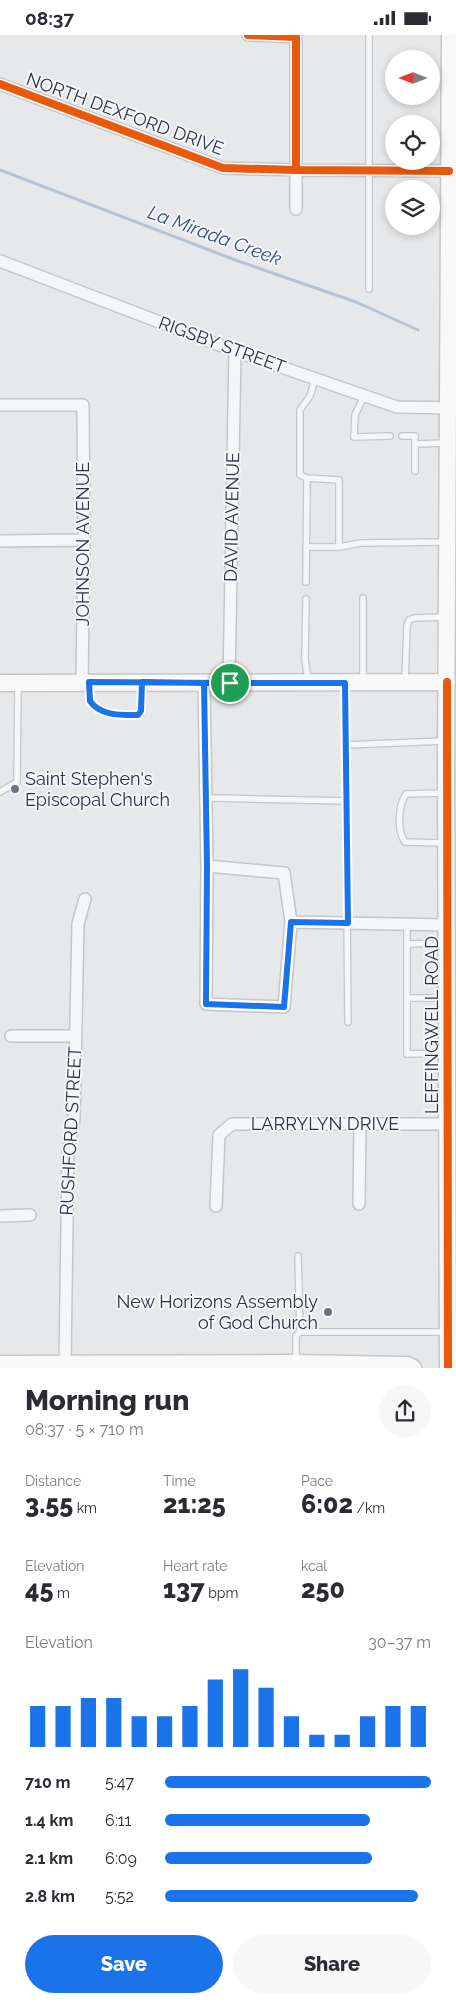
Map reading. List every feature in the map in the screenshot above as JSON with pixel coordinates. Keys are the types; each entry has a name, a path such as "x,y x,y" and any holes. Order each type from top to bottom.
{"main road":[{"name":"LEFFINGWELL ROAD","path":"448,1368 447,925 451,866 446,843 446,741 451,681 447,617 448,443 452,408 453,171 450,35"},
{"path":"0,683 345,683 451,681"},
{"path":"0,1364 296,1363 408,1365 413,1368"}],"street":[{"path":"248,35 296,37 296,209"},
{"name":"NORTH DEXFORD DRIVE","path":"0,84 223,168 453,171"},
{"name":"RIGSBY STREET","path":"0,261 235,351 397,407 452,408"},
{"name":"DAVID AVENUE","path":"230,683 235,351"},
{"name":"JOHNSON AVENUE","path":"0,405 83,405 85,682"},
{"path":"0,541 84,540"},
{"path":"204,683 207,866 206,1004 284,1007 291,922 284,873 207,866"},
{"name":"RUSHFORD STREET","path":"65,1364 68,1152 74,1119 78,924 85,899"},
{"path":"291,922 447,925"},
{"path":"11,1036 75,1036"},
{"path":"359,1204 360,1123"},
{"name":"LARRYLYN DRIVE","path":"216,1205 219,1135 232,1124 448,1124"},
{"path":"0,1216 30,1215"}],"lane":[{"path":"368,289 369,35"},
{"path":"315,379 310,396 300,410 300,475 307,478 339,480 339,547"},
{"path":"364,395 355,415 354,437 390,436"},
{"path":"402,436 415,436 415,471"},
{"path":"415,443 448,443"},
{"path":"306,582 307,478"},
{"path":"306,547 339,547 361,543 448,542"},
{"path":"363,598 363,682"},
{"path":"306,599 305,659 308,682"},
{"path":"405,682 407,626 409,620 414,618 447,617"},
{"path":"85,682 92,704 112,714 138,715 141,711 142,682"},
{"path":"0,792 17,782 18,683"},
{"path":"345,683 348,1022"},
{"path":"346,745 446,741"},
{"path":"446,793 406,794 401,802 400,836 405,842 446,843"},
{"path":"214,798 347,801"},
{"path":"407,925 407,1054 448,1053"},
{"path":"407,944 447,943"},
{"path":"407,997 447,998"},
{"path":"296,1363 296,1336 300,1332 298,1256"},
{"path":"300,1332 449,1332"}],"waterway":[{"name":"La Mirada Creek","path":"0,170 238,261 356,302 418,330"}],"cycle path":[{"path":"248,35 296,37 296,170"},
{"path":"0,84 223,168 449,171"},
{"path":"447,682 448,1368"}],"place":[{"name":"Saint Stephen's Episcopal Church","path":"15,789"},
{"name":"New Horizons Assembly of God Church","path":"328,1312"}],"route":[{"path":"230,683 142,682 89,682 90,701 107,713 138,715 140,714 142,704 142,682 204,683 207,866 206,1004 284,1007 291,922 348,923 345,683 230,683"}]}
